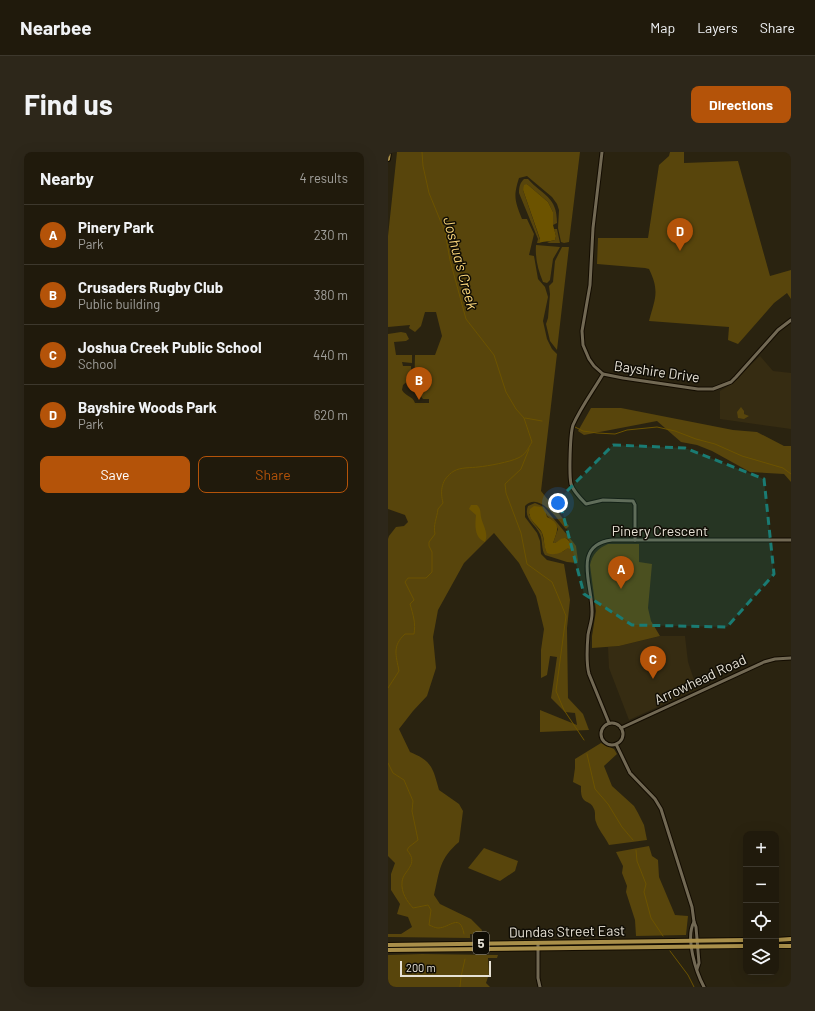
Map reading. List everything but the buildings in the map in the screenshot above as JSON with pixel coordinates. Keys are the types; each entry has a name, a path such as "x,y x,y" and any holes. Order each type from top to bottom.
{"main road":[{"path":"388,160 389,152"},
{"name":"Dundas Street East","path":"388,945 743,940"},
{"path":"779,940 791,940"},
{"name":"Dundas Street East","path":"388,950 743,946"},
{"path":"779,946 791,946"}],"street":[{"name":"Bayshire Drive","path":"602,152 593,228 590,285 581,336 588,359 594,366 603,374 623,378 690,388 712,389 731,382 778,330 791,320"},
{"path":"603,374 578,415 573,427 571,437 571,484 575,492 586,504 603,500 633,501 635,505 635,540"},
{"name":"Pinery Crescent","path":"609,723 588,669 588,640 592,612 586,565 590,553 597,545 602,542 612,540 791,540"},
{"name":"Arrowhead Road","path":"621,728 764,662 775,659 791,658"},
{"path":"609,723 614,723 621,728 622,736 616,744 607,743 602,738 602,730 609,723"},
{"path":"616,744 630,773 655,799 661,809 690,898 696,927 699,963 697,969"},
{"path":"694,922 691,940 694,963 704,987"},
{"path":"538,943 538,978 540,987"}],"highlighted area":[{"path":"613,445 685,448 764,479 774,574 727,627 632,625 584,594 559,499"}],"shaded area":[{"path":"397,152 580,152 569,242 561,242 558,228 559,210 552,197 527,176 519,178 515,195 516,203 522,219 527,219 534,234 529,255 534,256 538,279 545,287 548,297 543,321 547,339 552,349 557,354 541,491 569,526 566,529 553,513 542,504 536,502 530,502 525,506 525,517 537,533 540,541 541,554 547,560 564,564 570,600 567,628 568,698 583,714 589,730 540,732 540,710 577,725 575,713 565,712 551,698 557,657 550,656 547,675 541,678 541,650 544,629 536,596 519,563 494,533 464,563 438,610 433,637 436,668 427,696 399,729 410,752 423,759 430,766 439,790 459,804 463,811 459,842 452,848 441,866 434,895 440,904 471,919 482,930 481,934 470,934 470,938 388,937 388,934 401,934 412,927 408,917 397,914 400,904 391,890 391,874 395,863 388,856 388,539 396,527 404,526 408,522 405,515 388,509 388,334 401,332 406,333 409,339 406,341 394,342 396,355 412,355 412,363 402,362 403,366 411,366 411,378 403,385 402,390 413,399 415,403 429,403 429,399 423,399 417,389 415,378 415,355 435,355 442,336 436,312 425,312 421,326 415,332 409,328 410,325 388,327 388,236"},
{"path":"670,152 684,152 684,163 738,161 770,276 791,270 791,299 787,293 774,303 738,344 728,340 729,327 649,321 655,301 655,289 649,269 597,264 598,238 648,238 659,165 669,156"},
{"path":"524,179 528,179 548,197 555,207 557,223 553,225 553,212 548,202 527,184 523,190 540,240 539,243 537,243 538,239 519,193 520,185"},
{"path":"527,184 548,202 553,212 553,225 556,236 555,240 539,243 540,239 523,190 524,185"},
{"path":"554,229 557,229 560,243 547,242 555,240 556,236"},
{"path":"536,245 560,247 553,259 550,280 547,283 543,282 538,268 536,259"},
{"path":"562,247 569,247 557,350 550,341 546,324 550,294 549,286 553,282 555,261"},
{"path":"760,356 773,371 791,373 791,429 720,419 720,391 730,385"},
{"path":"741,407 744,414 749,416 744,419 738,418 737,412"},
{"path":"591,408 621,408 733,430 757,432 784,446 791,446 791,482 784,474 750,472 712,451 697,445 681,442 657,421 584,435 578,431"},
{"path":"535,503 544,507 576,546 577,563 567,562 545,555 540,534 528,518 528,506","holes":["546,513 547,516 553,521 558,529 553,543 564,538 568,539 571,545 564,551 552,554 546,551 542,533 533,522 529,514"]},
{"path":"471,505 477,505 480,509 486,533 485,542 479,538 477,534 476,515 469,509"},
{"path":"534,506 542,507 547,517 557,525 557,531 553,543 565,538 572,546 570,549 568,548 561,553 547,553 542,533 532,521 529,513 530,509"},
{"path":"608,544 639,544 639,562 652,564 648,608 651,621 660,636 619,646 592,648 592,636 596,611 590,565 596,552"},
{"path":"660,636 685,636 688,662 697,689 629,720 609,668 608,647 619,646"},
{"path":"601,743 614,749 617,754 604,766 612,786 634,806 644,825 647,840 609,845 597,825 595,811 592,806 582,797 581,786 573,782 575,759"},
{"path":"649,846 652,856 658,860 659,877 675,915 688,916 686,935 636,936 635,920 626,892 627,886 622,873 623,866 616,852"},
{"path":"484,848 518,861 515,871 500,881 468,868"},
{"path":"388,955 498,955 497,958 488,958 489,974 486,983 490,987 388,987"}],"waterway":[{"name":"Joshua's Creek","path":"388,688 399,671 396,651 398,643 405,634 414,634 415,630 410,604 414,600 405,582 408,578 426,578 432,572 432,552 429,542 435,534 438,509 443,503 442,486 444,481 454,471 463,468 493,465 518,458 528,449 532,442 524,418 516,409 506,392 494,355 466,319 450,260 445,232 429,193 423,166 422,152"},
{"path":"525,418 542,421"},
{"path":"575,427 583,431 615,434 627,430 657,427 675,431 715,444 742,456 783,468 791,474"},
{"path":"529,449 521,469 505,484 506,493 521,533 527,564 552,582 566,616 556,691 564,710 584,740"},
{"path":"587,754 595,789 608,804 622,827 633,840"},
{"path":"388,763 393,773 404,780 413,801 412,811 418,840 407,850 411,855 412,860 410,867 403,878 402,890 413,908 428,905 431,910 429,925 438,928 457,922 462,927 464,934"},
{"path":"636,850 637,861 646,884 644,892 651,918 663,936"},
{"path":"670,951 688,975 694,987"},
{"path":"460,987 465,959"}],"place":[{"name":"Bayshire Woods Park","path":"680,251"},
{"name":"Crusaders Rugby Club","path":"419,400"},
{"name":"Pinery Park","path":"621,589"},
{"name":"Joshua Creek Public School","path":"653,679"}]}
